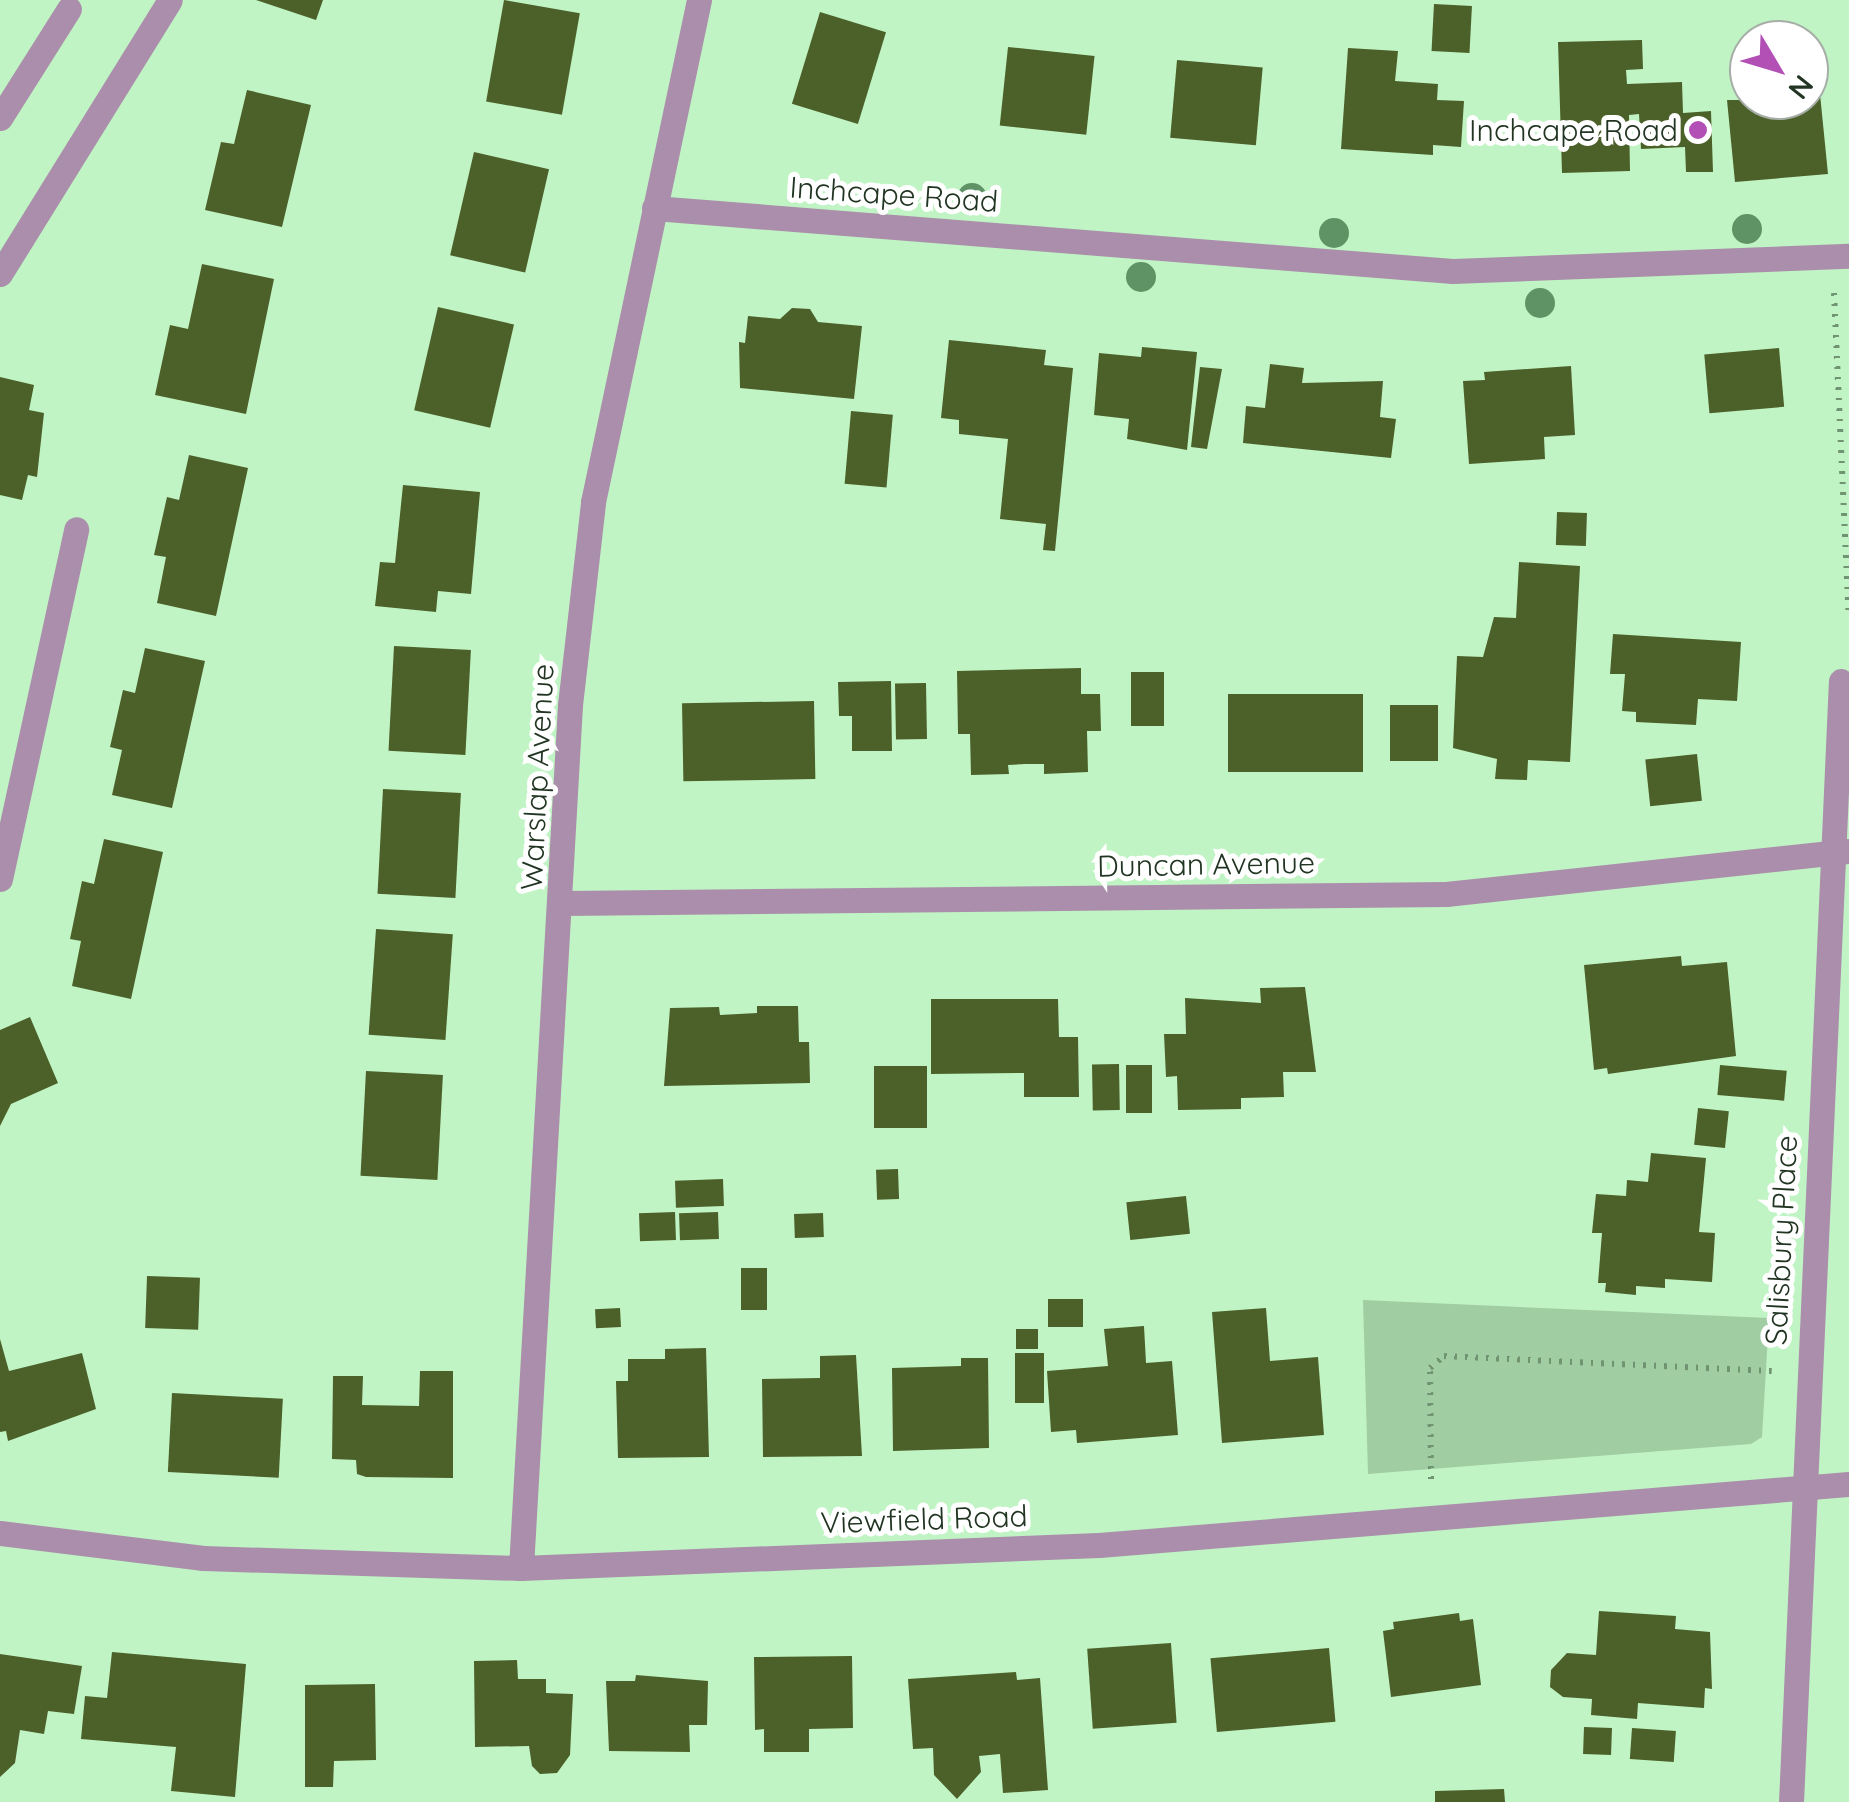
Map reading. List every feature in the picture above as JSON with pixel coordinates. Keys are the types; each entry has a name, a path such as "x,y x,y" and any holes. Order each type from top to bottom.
{"street":[{"path":"0,274 170,0"},
{"name":"Warslap Avenue","path":"521,1568 562,903 570,705 593,502 700,0"},
{"path":"0,118 69,9"},
{"name":"Inchcape Road","path":"654,208 1453,270 1841,256"},
{"path":"0,879 76,529"},
{"name":"Salisbury Place","path":"1792,1802 1802,1488 1840,852 1840,681"},
{"name":"Duncan Avenue","path":"562,903 1446,894 1840,852"},
{"name":"Viewfield Road","path":"0,1533 203,1558 521,1568 1099,1546 1849,1484"}],"path":[{"path":"1841,256 1849,618"},
{"path":"1431,1518 1430,1368 1444,1356 1808,1372"}],"green space":[{"path":"1363,1300 1769,1318 1762,1437 1751,1444 1368,1474"}],"building":[{"path":"256,0 323,0 316,20"},
{"path":"504,0 580,13 562,115 486,101"},
{"path":"1434,4 1472,6 1469,53 1432,51"},
{"path":"820,12 886,32 858,124 792,104"},
{"path":"1642,40 1643,69 1626,70 1627,84 1682,82 1683,113 1711,111 1713,172 1686,172 1685,147 1641,149 1639,114 1629,115 1630,171 1562,173 1558,42"},
{"path":"1008,47 1095,56 1086,135 1000,126"},
{"path":"1348,48 1398,51 1395,81 1438,84 1437,100 1464,101 1461,147 1433,145 1433,155 1341,149"},
{"path":"1177,60 1263,67 1256,145 1170,138"},
{"path":"247,90 311,105 282,227 205,210 221,142 234,144"},
{"path":"1727,100 1729,120 1823,120 1828,174 1735,182"},
{"path":"474,152 549,169 525,273 450,255"},
{"path":"202,264 274,279 246,414 155,395 170,325 188,329"},
{"path":"438,307 514,325 490,428 414,410"},
{"path":"792,308 810,309 818,322 862,326 854,399 740,388 739,342 745,343 748,316 780,319"},
{"path":"949,340 1046,350 1044,365 1073,368 1055,551 1043,550 1046,524 1000,519 1008,439 959,434 959,420 941,418"},
{"path":"1142,347 1197,352 1187,450 1127,439 1129,419 1094,415 1099,353 1141,357"},
{"path":"1779,348 1784,407 1709,413 1704,355"},
{"path":"1270,364 1304,368 1302,383 1383,381 1380,417 1396,419 1391,458 1243,443 1246,406 1265,408"},
{"path":"1571,366 1575,435 1544,437 1545,459 1469,464 1463,381 1485,380 1484,372"},
{"path":"1200,367 1222,369 1207,449 1191,447"},
{"path":"0,377 34,385 29,410 44,413 37,477 28,475 22,500 0,495"},
{"path":"851,411 893,415 886,487 845,484"},
{"path":"189,455 248,468 216,616 157,603 166,557 154,555 167,497 179,500"},
{"path":"403,485 480,492 471,594 438,591 436,612 375,606 380,562 395,563"},
{"path":"1557,512 1587,513 1586,546 1556,545"},
{"path":"1519,562 1580,566 1570,762 1528,760 1527,780 1495,779 1497,759 1453,748 1457,656 1483,657 1494,617 1516,618"},
{"path":"1613,634 1741,642 1737,701 1698,699 1696,725 1636,722 1636,712 1622,711 1625,674 1610,674"},
{"path":"394,646 471,650 465,755 389,751"},
{"path":"145,648 205,661 172,808 112,795 122,750 110,747 123,690 135,693"},
{"path":"1081,668 1081,694 1100,694 1101,731 1087,731 1088,772 1044,774 1044,764 1025,764 1008,765 1009,774 971,775 970,734 958,734 957,671"},
{"path":"1131,672 1164,672 1164,726 1131,726"},
{"path":"891,681 892,751 852,751 852,716 839,716 838,682"},
{"path":"926,683 927,739 896,740 895,684"},
{"path":"1228,694 1363,694 1363,772 1228,772"},
{"path":"814,701 815,779 683,781 682,703"},
{"path":"1390,705 1438,705 1438,761 1390,761"},
{"path":"1697,754 1702,801 1650,806 1645,759"},
{"path":"383,789 461,793 455,898 378,894"},
{"path":"104,839 163,852 131,999 72,986 81,941 70,939 82,881 94,884"},
{"path":"376,929 453,934 445,1040 369,1035"},
{"path":"1681,956 1682,966 1727,962 1736,1056 1608,1074 1607,1068 1594,1070 1584,965"},
{"path":"1305,987 1316,1072 1283,1072 1284,1097 1241,1098 1241,1109 1178,1110 1177,1076 1166,1077 1164,1034 1186,1034 1185,998 1261,1003 1260,988"},
{"path":"931,999 1058,999 1059,1037 1078,1037 1079,1097 1024,1097 1024,1073 931,1074"},
{"path":"757,1006 798,1006 799,1042 809,1042 810,1083 664,1086 670,1008 719,1007 720,1015 757,1013"},
{"path":"30,1017 58,1083 11,1104 0,1126 0,1030"},
{"path":"1092,1064 1119,1064 1120,1110 1093,1110"},
{"path":"1126,1065 1152,1065 1152,1113 1126,1113"},
{"path":"1720,1065 1787,1071 1784,1101 1717,1095"},
{"path":"874,1066 927,1066 927,1128 874,1128"},
{"path":"366,1071 443,1075 437,1180 361,1176"},
{"path":"1698,1108 1729,1111 1725,1148 1694,1145"},
{"path":"1651,1153 1706,1158 1699,1232 1715,1233 1712,1282 1665,1279 1665,1288 1636,1286 1636,1295 1605,1292 1606,1283 1598,1283 1602,1233 1592,1233 1596,1194 1626,1196 1627,1180 1648,1182"},
{"path":"898,1169 899,1199 877,1200 876,1170"},
{"path":"723,1179 724,1206 676,1208 675,1181"},
{"path":"1186,1196 1190,1234 1130,1240 1126,1202"},
{"path":"675,1212 676,1240 640,1241 639,1213"},
{"path":"718,1212 719,1239 680,1240 679,1213"},
{"path":"823,1213 824,1237 795,1238 794,1214"},
{"path":"741,1268 767,1268 767,1310 741,1310"},
{"path":"147,1276 200,1278 198,1330 145,1328"},
{"path":"1048,1299 1083,1299 1083,1327 1048,1327"},
{"path":"620,1308 621,1327 596,1328 595,1309"},
{"path":"1266,1308 1270,1361 1318,1357 1324,1435 1222,1443 1212,1312"},
{"path":"1144,1326 1146,1363 1172,1361 1178,1435 1077,1443 1076,1430 1051,1432 1047,1371 1108,1366 1104,1329"},
{"path":"1016,1329 1038,1329 1038,1349 1016,1349"},
{"path":"0,1339 9,1371 82,1353 96,1409 8,1441 6,1431 0,1432"},
{"path":"706,1348 709,1457 618,1458 616,1381 628,1381 628,1359 665,1359 665,1349"},
{"path":"1015,1353 1044,1353 1044,1403 1015,1403"},
{"path":"856,1355 862,1456 763,1457 762,1379 820,1378 820,1356"},
{"path":"961,1358 988,1358 989,1448 893,1451 892,1368 961,1366"},
{"path":"420,1371 453,1371 453,1478 366,1477 357,1474 356,1460 332,1459 333,1376 363,1376 362,1405 419,1406"},
{"path":"172,1393 283,1399 279,1478 168,1472"},
{"path":"1599,1611 1676,1616 1675,1629 1710,1632 1712,1689 1705,1688 1704,1708 1638,1703 1637,1719 1591,1715 1592,1699 1563,1697 1550,1687 1551,1670 1567,1653 1596,1655"},
{"path":"1459,1613 1460,1621 1473,1619 1481,1685 1391,1697 1383,1631 1394,1629 1393,1622"},
{"path":"1171,1643 1177,1723 1093,1729 1087,1649"},
{"path":"1329,1648 1335,1722 1217,1732 1210,1658"},
{"path":"112,1652 246,1664 235,1797 171,1791 176,1747 81,1739 85,1696 107,1698"},
{"path":"0,1654 82,1666 74,1714 48,1711 44,1734 20,1730 15,1763 0,1777"},
{"path":"852,1656 853,1728 809,1729 809,1752 764,1752 764,1729 755,1730 754,1657"},
{"path":"517,1660 518,1679 546,1679 546,1693 573,1694 570,1755 557,1773 540,1774 532,1766 529,1746 475,1747 474,1661"},
{"path":"1016,1672 1017,1680 1040,1678 1048,1790 1003,1793 1000,1754 979,1756 981,1772 957,1799 934,1775 933,1748 913,1749 908,1679"},
{"path":"636,1675 708,1681 707,1725 689,1725 690,1752 609,1751 606,1681 635,1681"},
{"path":"375,1684 376,1760 334,1761 333,1787 305,1787 305,1685"},
{"path":"1584,1727 1612,1728 1611,1755 1583,1754"},
{"path":"1632,1728 1676,1731 1674,1762 1630,1759"},
{"path":"1504,1789 1505,1802 1435,1802 1435,1791"}],"place":[{"name":"Inchcape Road","path":"1698,130"}]}
